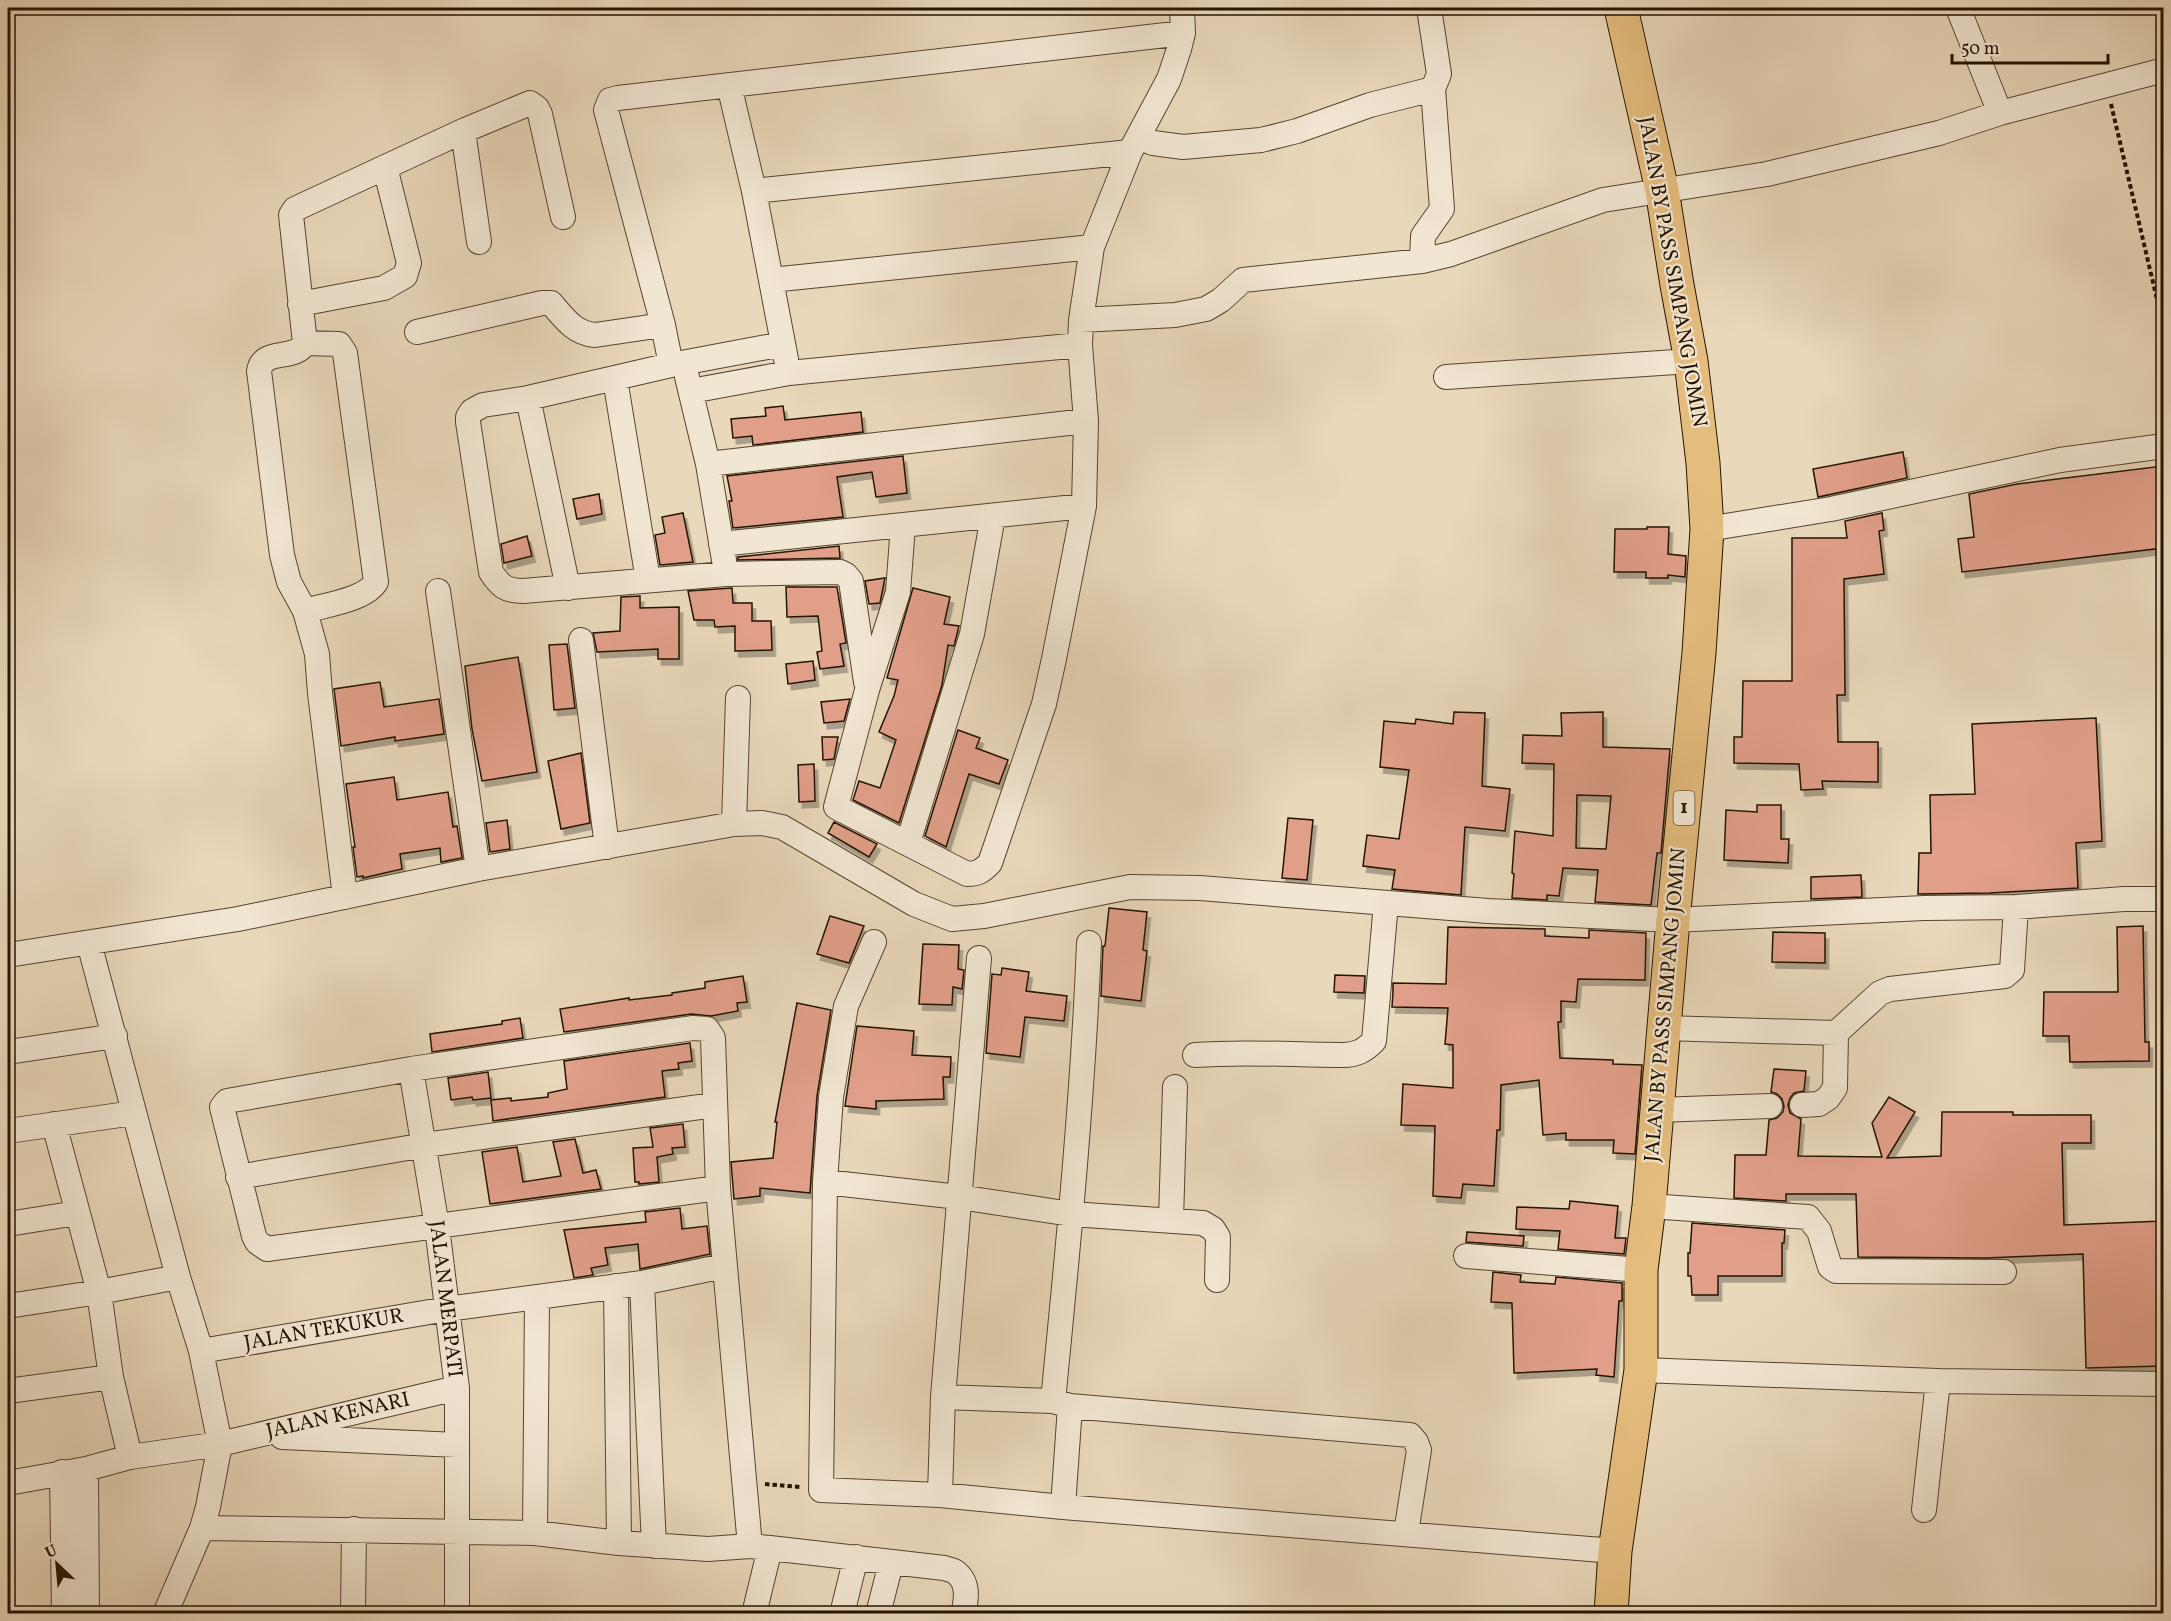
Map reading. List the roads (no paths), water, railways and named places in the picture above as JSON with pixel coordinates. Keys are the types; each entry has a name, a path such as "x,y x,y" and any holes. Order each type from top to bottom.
{"highway":[{"name":"JALAN BY PASS SIMPANG JOMIN","path":"1611,1614 1615,1551 1641,1370 1641,1270 1649,1206 1673,920 1699,653 1707,529 1692,361 1662,190 1621,8"}],"street":[{"path":"903,525 898,592 867,690 836,807 967,874 980,872 990,863 1044,704 1084,506 1086,421 1080,345 1081,320 1092,247 1134,144 1169,79 1183,33 1182,8"},
{"path":"1422,261 1423,236 1442,209 1433,89 1439,74 1429,8"},
{"path":"1958,8 2000,113"},
{"path":"726,574 708,464 691,391 677,364 663,325 606,106 610,100 1183,33"},
{"path":"1081,320 1175,315 1206,309 1221,300 1244,280 1422,261 1451,254 1603,200 1767,174 1939,133 2000,113 2107,86 2163,69"},
{"path":"729,86 754,191 789,373"},
{"path":"754,191 1134,144 1153,143 1183,147 1261,140 1297,131 1370,105 1433,89"},
{"path":"345,897 321,705 317,654 305,611 289,582 282,555 259,371 264,360 272,356 296,352 302,348 304,343 291,215 295,209 463,131 530,103 534,104 540,114 563,217"},
{"path":"463,131 479,242"},
{"path":"300,304 384,288 405,276 409,263 385,167"},
{"path":"771,280 1092,247"},
{"path":"417,332 542,303 551,303 577,331 583,334 595,335 663,325"},
{"path":"304,343 339,344 345,353 376,582 368,591 356,596 305,611"},
{"path":"783,344 677,364 615,380 528,398 483,405 472,411 468,417 491,572 498,583 505,589 513,591 726,574 840,572 851,581 867,690"},
{"path":"691,391 789,373 1080,345"},
{"path":"1446,377 1692,361"},
{"path":"615,380 648,580"},
{"path":"528,398 568,588"},
{"path":"708,464 1086,421"},
{"path":"1707,529 1831,509 2060,460 2163,446"},
{"path":"721,544 1084,506"},
{"path":"908,843 972,634 993,516"},
{"path":"438,591 478,869"},
{"path":"581,640 607,847"},
{"path":"734,824 738,698"},
{"path":"8,955 238,919 478,869 734,824 762,823 782,827 914,904 952,919 984,916 1130,887 1200,888 1488,911 1673,920 2163,899"},
{"path":"1195,1054 1226,1052 1355,1055 1366,1049 1374,1041 1386,903"},
{"path":"1664,1028 1836,1033 1880,993 1890,989 2006,976 2012,970 2016,907"},
{"path":"874,942 846,1006 831,1097 825,1182 821,1490 940,1495 1615,1551"},
{"path":"89,943 178,1277 201,1351 220,1444 202,1528 165,1614"},
{"path":"1063,1507 1061,1403 1089,943"},
{"path":"940,1495 943,1397 979,958"},
{"path":"717,1188 267,1249 257,1242 254,1236 222,1111 227,1101 411,1069 702,1028 709,1031 713,1038 717,1188 724,1266 760,1547 754,1614"},
{"path":"1802,1105 1819,1104 1835,1089 1836,1033"},
{"path":"8,1052 115,1036"},
{"name":"JALAN MERPATI","path":"411,1069 437,1227 457,1388 456,1531 464,1613"},
{"path":"1171,1220 1175,1088"},
{"path":"238,1177 424,1145 714,1104"},
{"path":"1657,1110 1770,1106"},
{"path":"8,1131 134,1113"},
{"path":"54,1124 99,1292 111,1377 130,1456"},
{"path":"825,1182 959,1197 1071,1214 1203,1223 1213,1229 1218,1237 1217,1280"},
{"path":"1649,1206 1808,1217 1819,1231 1830,1267 1836,1271 2004,1272"},
{"path":"8,1224 77,1213"},
{"path":"1466,1256 1641,1270"},
{"name":"JALAN TEKUKUR","path":"201,1351 447,1309 642,1283 724,1266"},
{"path":"8,1306 178,1277"},
{"path":"642,1283 654,1546"},
{"path":"616,1286 619,1543"},
{"path":"535,1533 537,1298"},
{"path":"1641,1370 1938,1381 2163,1384"},
{"path":"8,1391 111,1377"},
{"path":"1924,1510 1938,1381"},
{"name":"JALAN KENARI","path":"8,1483 86,1469 130,1456 220,1444 457,1388"},
{"path":"943,1397 1061,1403 1410,1435 1419,1450 1406,1533"},
{"path":"253,1436 457,1445"},
{"path":"86,1469 87,1614"},
{"path":"62,1472 64,1614"},
{"path":"202,1528 535,1533 654,1546 708,1550 760,1547 856,1557 954,1571 962,1576 964,1582 966,1603 963,1614"},
{"path":"353,1614 354,1529"},
{"path":"842,1614 856,1557"},
{"path":"878,1614 891,1563"}]}
